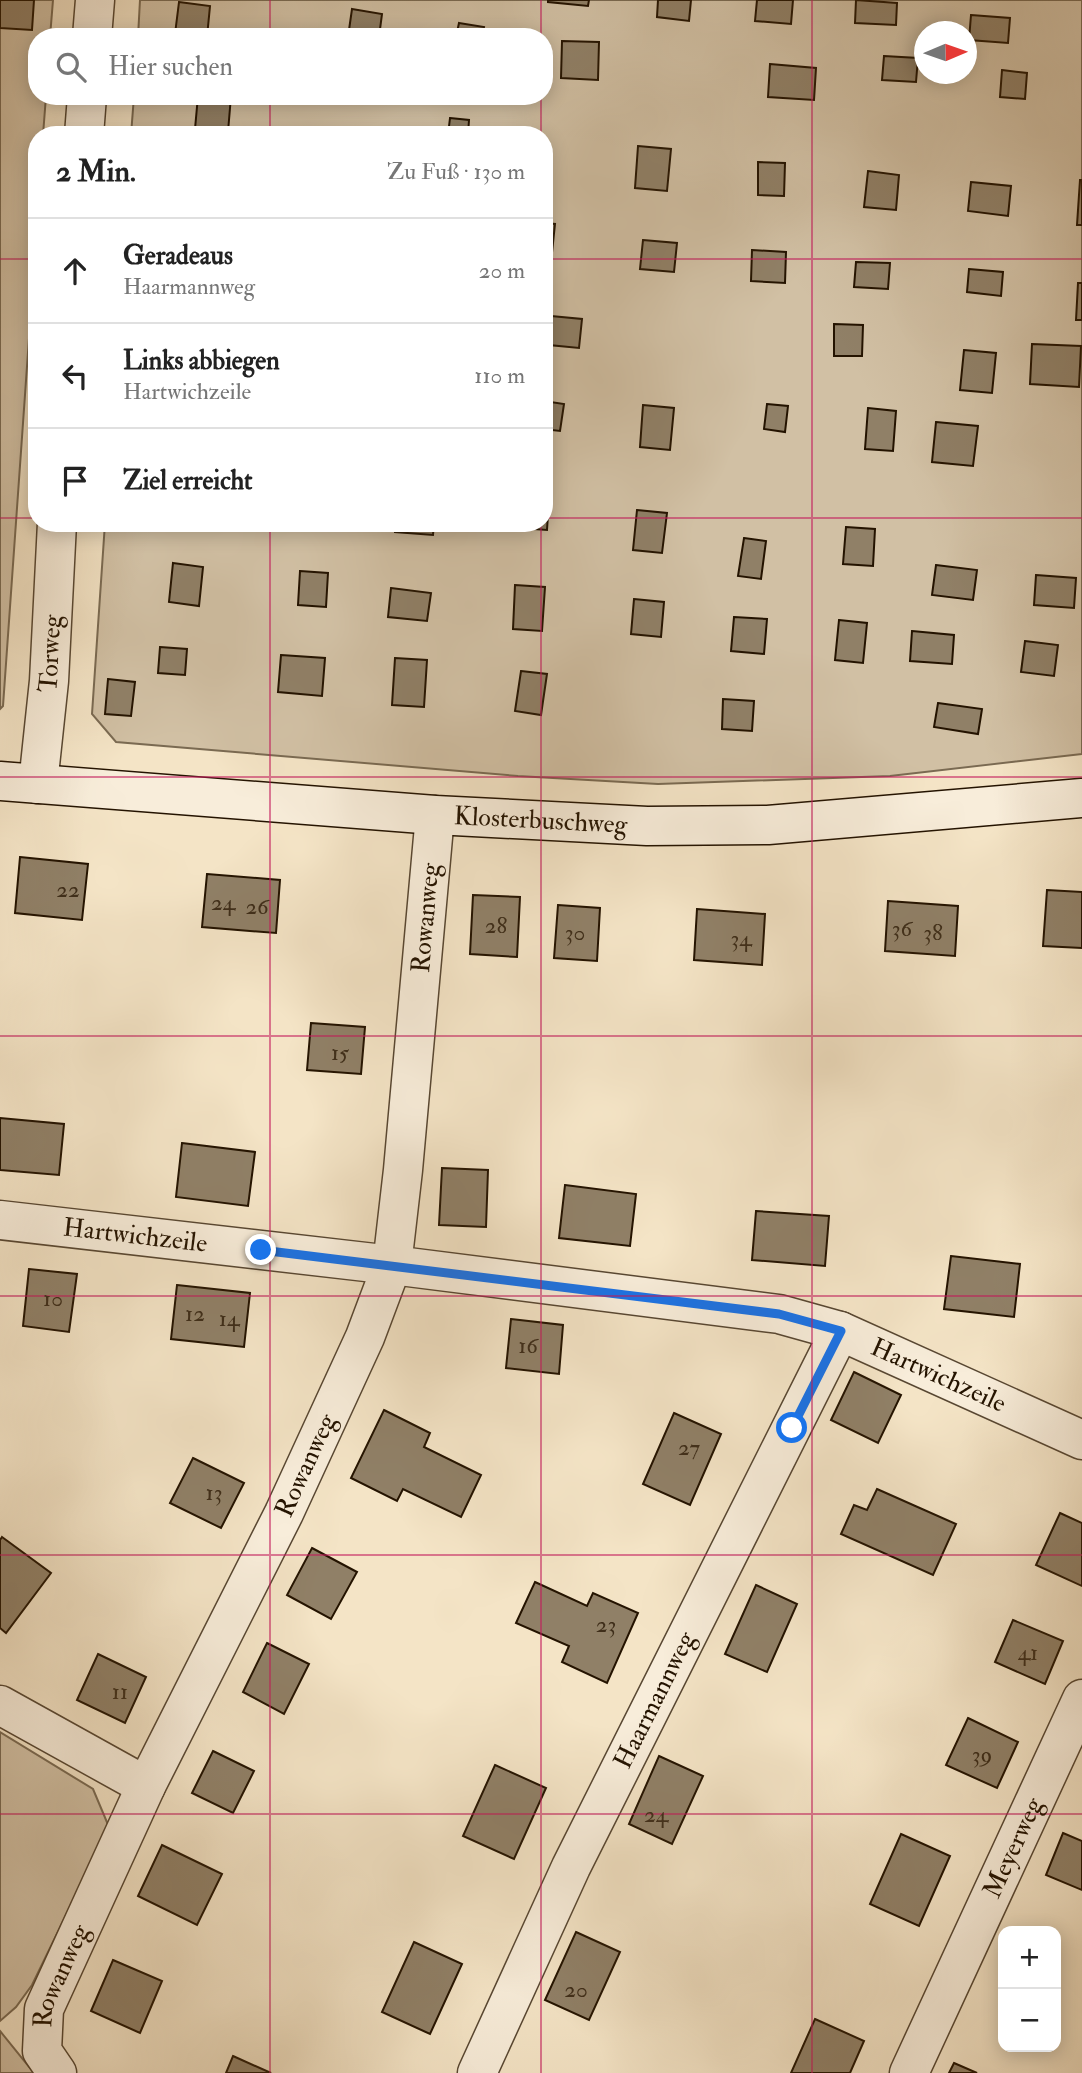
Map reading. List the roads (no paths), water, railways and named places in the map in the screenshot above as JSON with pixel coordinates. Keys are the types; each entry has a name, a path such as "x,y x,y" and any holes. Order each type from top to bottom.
{"street":[{"path":"93,28 95,0"},
{"path":"85,126 86,105"},
{"name":"Torweg","path":"38,784 49,681 57,532"},
{"name":"Klosterbuschweg","path":"0,781 435,815 647,826 768,825 1082,798"},
{"name":"Rowanweg","path":"57,2073 43,2051 44,2009 146,1786 284,1513 365,1337 392,1265 435,815"},
{"name":"Hartwichzeile","path":"0,1220 392,1265 779,1314 841,1331 1082,1440"},
{"name":"Haarmannweg","path":"477,2073 572,1867 841,1331"},
{"name":"Meyerweg","path":"909,2073 1082,1699"},
{"path":"0,1705 146,1786"}]}
